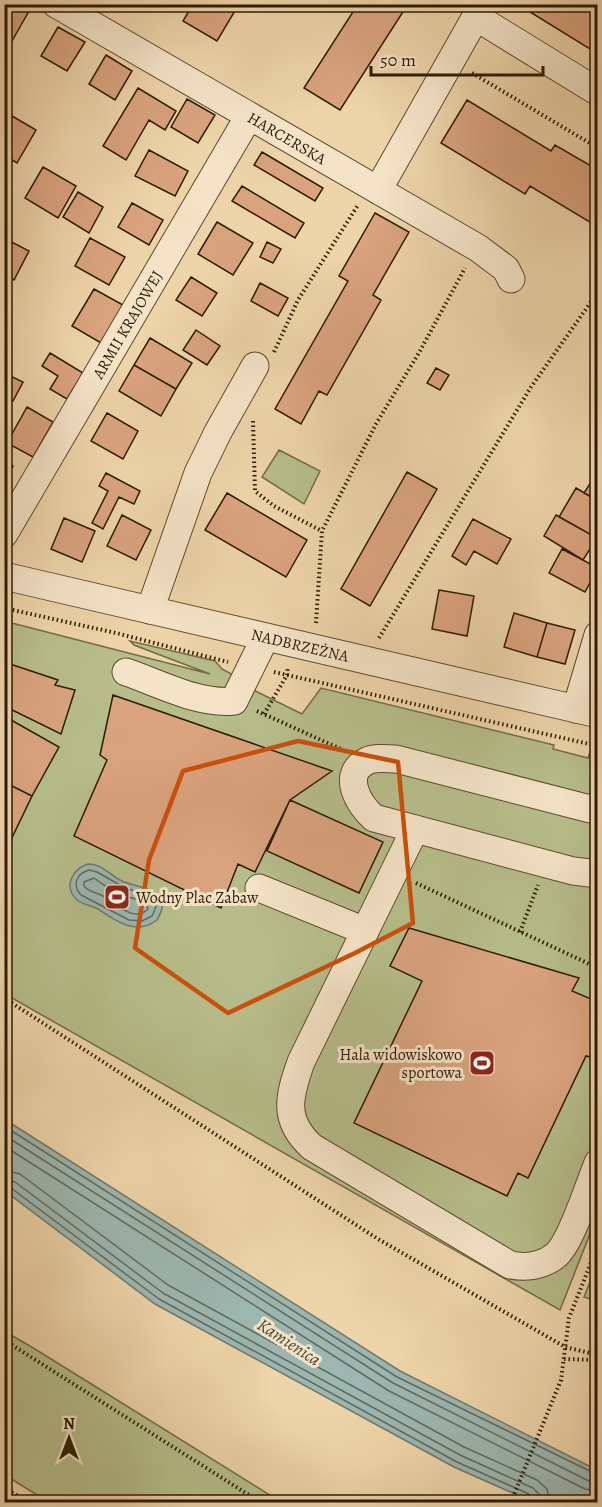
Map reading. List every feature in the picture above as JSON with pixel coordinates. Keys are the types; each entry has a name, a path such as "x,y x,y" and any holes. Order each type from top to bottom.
{"street":[{"name":"HARCERSKA","path":"56,4 249,116 368,196 478,248 506,269 511,279"},
{"path":"368,196 479,11 597,92"},
{"name":"ARMII KRAJOWEJ","path":"4,534 249,116"},
{"path":"150,610 198,473 218,432 264,361"},
{"name":"NADBRZEŻNA","path":"4,576 587,711"},
{"path":"587,711 597,635"},
{"path":"126,672 205,699 220,703 234,701 266,638"},
{"path":"597,811 396,759 367,761 357,770 353,784 354,795 361,807 374,818 547,864 597,874"},
{"path":"415,829 295,1078 290,1110 294,1125 301,1137 312,1147 510,1265 524,1267 555,1256 566,1243 597,1163"},
{"path":"260,888 365,931"}],"path":[{"path":"451,60 597,148"},
{"path":"264,361 298,300 368,196"},
{"path":"316,627 316,595 322,531 376,424 420,351 469,261"},
{"path":"377,641 531,387 597,292"},
{"path":"253,411 255,491 274,506 322,531"},
{"path":"4,608 116,633 250,668 597,746"},
{"path":"264,714 287,675"},
{"path":"234,701 367,761"},
{"path":"520,932 547,864"},
{"path":"393,873 597,968"},
{"path":"4,998 378,1239 565,1347 597,1355"},
{"path":"511,1503 557,1388 564,1359 569,1318 597,1245"},
{"path":"4,1340 260,1503"},
{"path":"564,1359 597,1360"},
{"path":"4,1488 29,1503"}],"highlighted area":[{"path":"298,741 398,762 413,923 228,1013 135,948 149,860 183,771"}],"green space":[{"path":"279,450 320,471 304,504 262,477"},
{"path":"4,621 210,674 134,645 130,641 215,661 222,669 237,677 235,681 302,714 321,688 554,745 553,749 588,758 590,752 597,754 597,1216 560,1310 5,994"},
{"path":"597,1264 597,1301 584,1297"},
{"path":"4,1331 281,1502 48,1502 5,1475"}],"water":[{"name":"Wodny Plac Zabaw","path":"88,864 98,866 117,879 146,888 159,896 162,909 157,920 141,927 126,925 77,900 71,890 71,879 82,866"},
{"name":"Kamienica","path":"4,1119 400,1371 597,1470 597,1502 533,1502 454,1467 155,1304 5,1191"}],"building":[{"path":"4,4 17,4 29,11 8,48 4,45"},
{"path":"193,4 239,4 217,41 183,21"},
{"path":"358,4 408,4 340,110 304,88"},
{"path":"524,4 598,4 598,54 522,7"},
{"path":"58,27 85,42 67,71 41,56"},
{"path":"106,55 132,71 115,100 89,84"},
{"path":"138,88 176,111 165,130 149,120 126,160 103,146"},
{"path":"187,99 215,115 198,143 171,127"},
{"path":"467,100 551,151 555,145 598,170 598,227 530,186 525,194 441,143"},
{"path":"7,113 36,130 17,163 4,155"},
{"path":"149,150 188,171 175,196 135,176"},
{"path":"262,152 323,188 315,201 254,165"},
{"path":"43,167 76,186 58,218 25,198"},
{"path":"242,186 304,223 295,238 232,201"},
{"path":"78,192 103,207 89,233 63,217"},
{"path":"132,203 163,220 149,245 118,227"},
{"path":"375,213 409,232 373,295 381,300 327,395 319,391 301,424 275,409 348,281 339,276"},
{"path":"217,222 253,243 233,275 198,254"},
{"path":"4,238 29,251 14,280 4,275"},
{"path":"90,238 125,257 109,285 75,266"},
{"path":"267,242 281,249 273,263 260,257"},
{"path":"191,277 217,293 202,316 176,300"},
{"path":"260,283 288,298 278,316 251,301"},
{"path":"94,289 123,305 101,343 72,326"},
{"path":"196,330 220,346 207,365 183,350"},
{"path":"150,338 192,363 176,389 134,365"},
{"path":"50,353 83,373 67,399 50,389 58,376 42,366"},
{"path":"134,365 176,389 161,416 119,391"},
{"path":"436,368 449,375 440,390 427,383"},
{"path":"4,373 23,382 13,401 4,397"},
{"path":"27,407 53,422 33,457 7,443"},
{"path":"107,413 138,431 123,459 91,441"},
{"path":"4,462 13,466 4,483"},
{"path":"598,471 598,501 584,493"},
{"path":"407,472 437,489 370,606 341,589"},
{"path":"106,473 140,491 134,504 119,497 103,529 92,523 108,491 99,486"},
{"path":"576,488 598,501 597,538 559,517"},
{"path":"227,493 307,540 286,577 205,530"},
{"path":"122,515 151,530 136,560 107,546"},
{"path":"556,515 597,538 583,560 544,536"},
{"path":"64,518 95,531 82,562 51,549"},
{"path":"473,519 511,539 497,564 474,551 466,565 452,556"},
{"path":"562,549 598,568 585,592 549,573"},
{"path":"439,590 474,596 467,636 432,629"},
{"path":"514,613 547,623 537,657 504,647"},
{"path":"547,623 575,630 565,664 537,657"},
{"path":"4,662 58,680 55,685 75,690 61,734 4,706"},
{"path":"113,695 332,771 290,800 255,872 238,864 221,908 74,836 107,760 100,755"},
{"path":"4,716 59,747 32,796 4,782"},
{"path":"4,782 32,796 7,848 4,847"},
{"path":"290,800 383,842 359,893 267,851"},
{"name":"Hala widowiskowo sportowa","path":"409,928 579,978 572,991 598,1002 598,1059 586,1056 528,1178 518,1173 507,1196 354,1123 422,981 390,966"}],"place":[{"name":"Wodny Plac Zabaw","path":"117,897"},
{"name":"Hala widowiskowo sportowa","path":"482,1063"}]}
